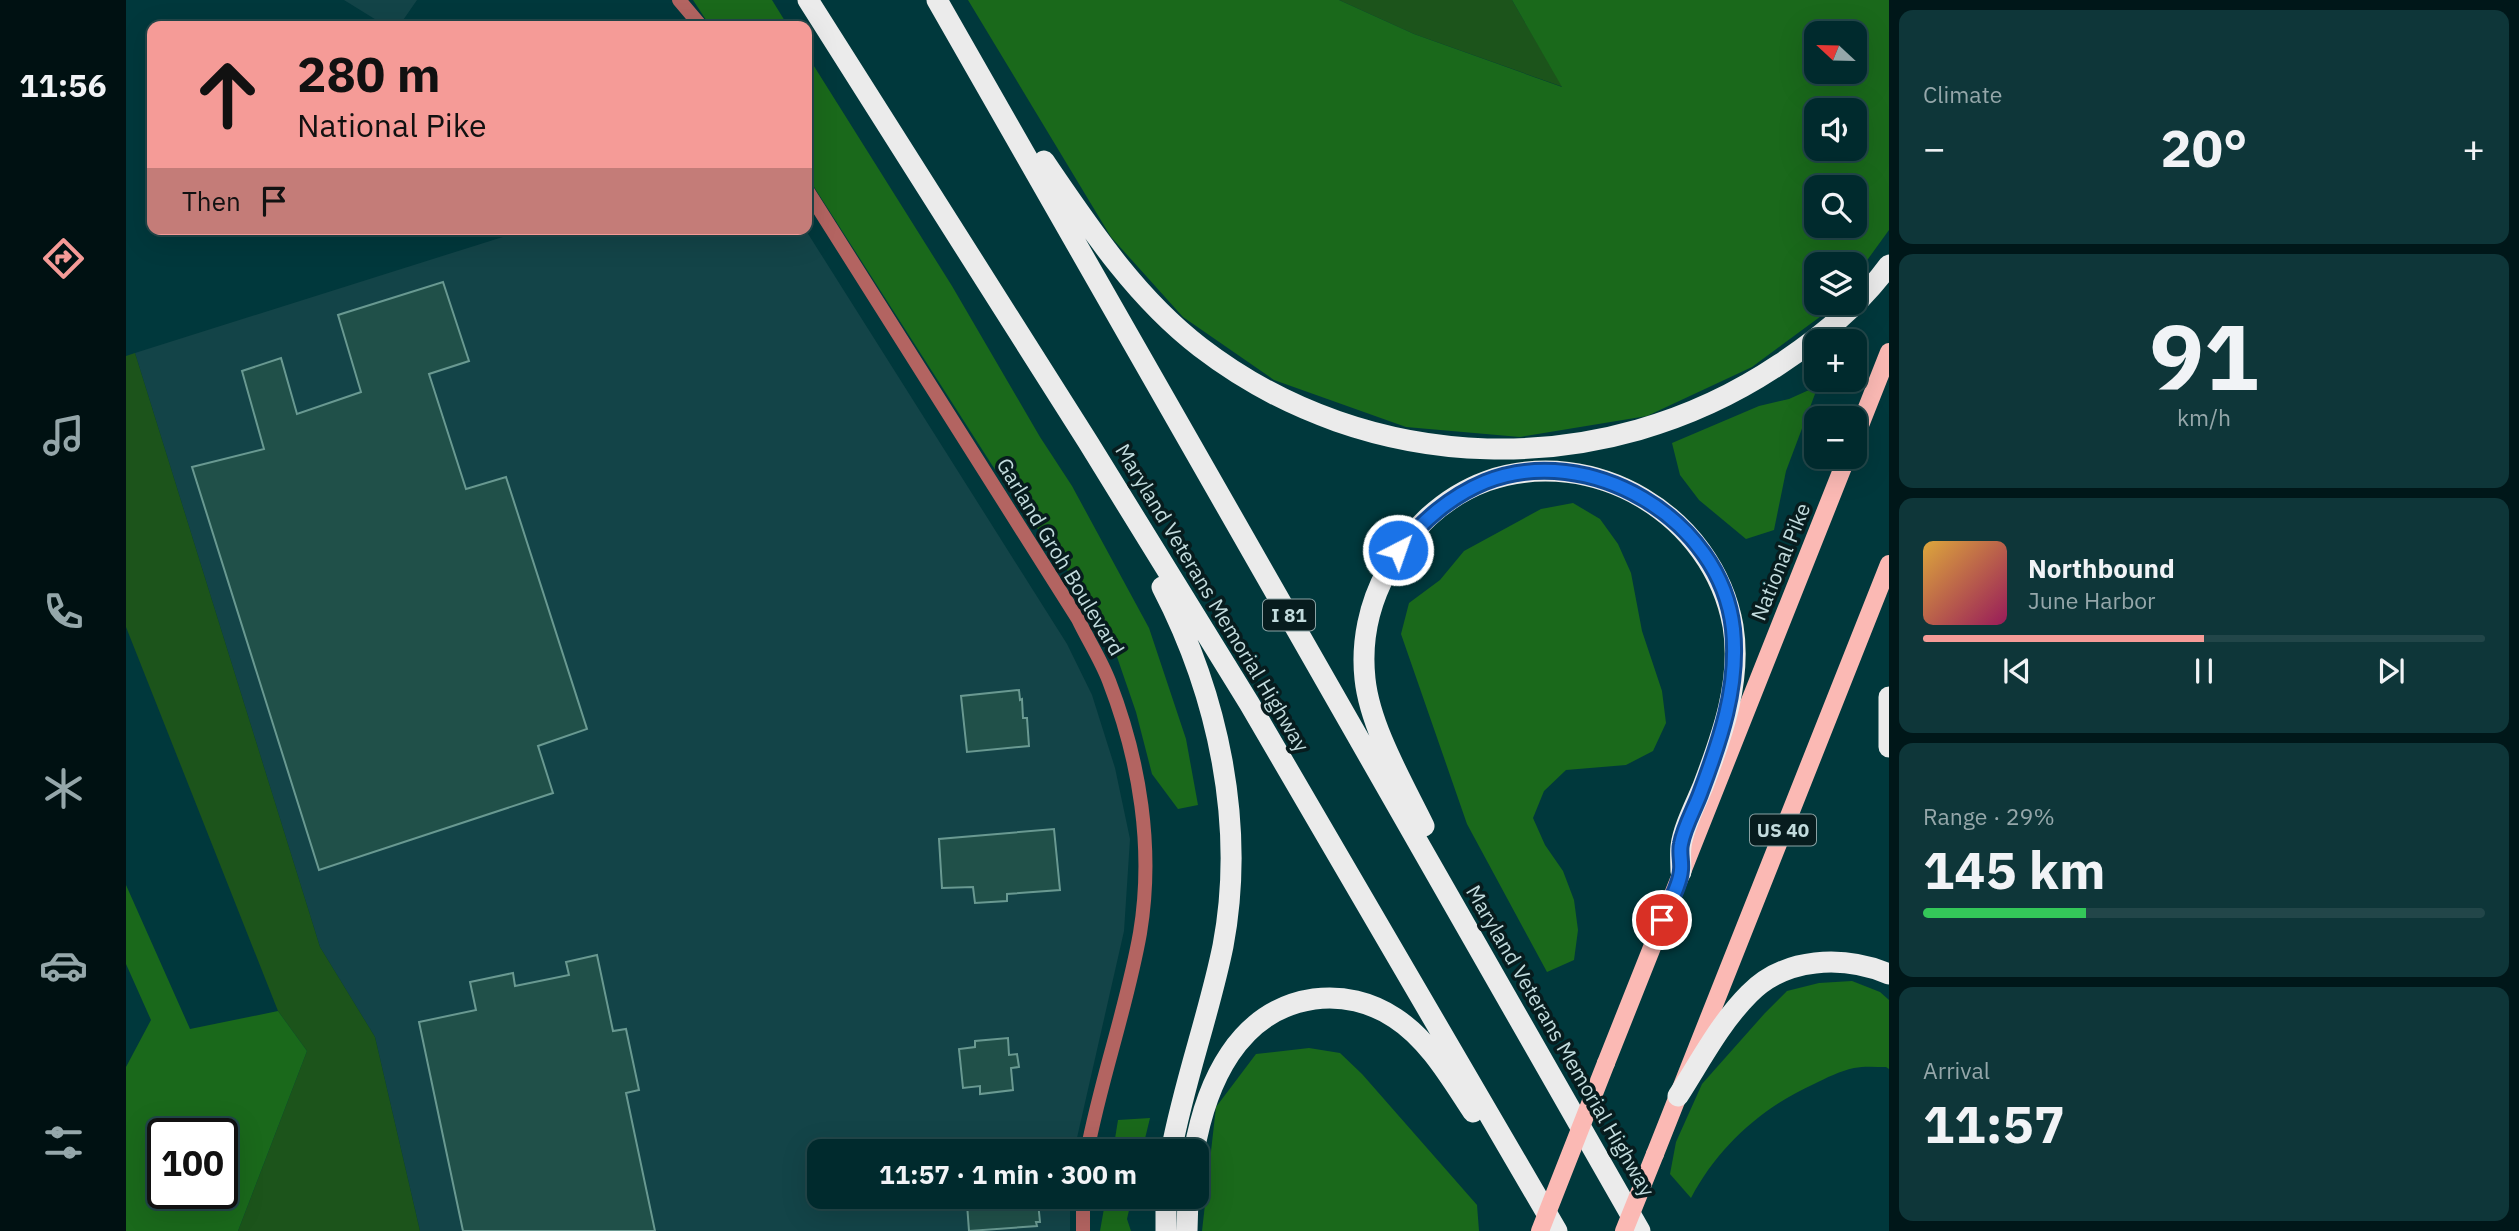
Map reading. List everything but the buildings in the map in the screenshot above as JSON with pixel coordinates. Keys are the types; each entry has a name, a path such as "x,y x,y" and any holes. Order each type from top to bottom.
{"highway":[{"name":"Maryland Veterans Memorial Highway","path":"808,0 1088,442 1256,715 1555,1231"},
{"name":"Maryland Veterans Memorial Highway","path":"937,0 1640,1231"},
{"path":"961,41 1095,235 1161,314 1200,347 1235,371 1292,403 1346,425 1404,441 1454,447 1542,449 1626,434 1676,419 1752,382 1809,345 1844,316 1889,265"},
{"path":"1088,442 1181,622 1199,666 1220,747 1227,796 1230,850 1223,943 1174,1139"},
{"path":"1501,986 1385,745 1365,680 1364,645 1370,610 1383,578 1398,550 1422,523 1455,496 1487,481 1519,474 1558,472 1596,478 1635,492 1665,513 1691,536 1709,562 1723,592 1733,626 1735,659 1723,733 1681,844 1681,872"},
{"path":"1889,697 1889,747"},
{"path":"1678,1096 1729,1019 1749,994 1768,979 1799,965 1833,961 1862,965 1889,974"},
{"path":"1198,1139 1213,1085 1231,1050 1252,1027 1273,1011 1297,1002 1324,998 1349,999 1374,1006 1397,1019 1420,1040 1445,1069 1555,1231"},
{"path":"1595,1152 1649,1231"},
{"path":"1166,1209 1166,1231"},
{"path":"1187,1231 1188,1209"}],"main road":[{"path":"1867,408 1889,352"},
{"name":"National Pike","path":"1540,1231 1842,469"},
{"name":"US 40","path":"1624,1231 1889,564"}],"street":[{"path":"679,0 697,21"},
{"name":"Garland Groh Boulevard","path":"812,198 1078,619 1108,679 1129,738 1142,800 1145,846 1140,931 1090,1139"},
{"path":"1083,1209 1083,1231"}],"shaded area":[{"path":"344,0 417,0 402,21 378,21"},
{"path":"509,235 809,235 1067,644 1092,695 1115,768 1130,839 1124,931 1077,1139 807,1139 807,1209 1070,1209 1070,1231 420,1231 375,1037 320,947 135,353"}],"green space":[{"path":"693,0 772,0 785,21 707,21"},
{"path":"968,0 1339,0 1414,34 1562,87 1512,0 1889,0 1889,230 1867,260 1867,252 1804,252 1804,315 1823,315 1752,367 1647,416 1520,437 1406,427 1274,380 1183,317 1111,237"},
{"path":"1339,0 1512,0 1563,87 1414,34"},
{"path":"812,63 952,286 1040,437 1072,486 1149,628 1186,739 1198,805 1178,809 1152,774 1136,712 1116,654 1087,598 992,465 812,184"},
{"path":"135,353 320,947 375,1037 420,1231 238,1231 307,1051 278,1011 126,627 126,356"},
{"path":"1805,392 1816,392 1810,406 1804,406 1804,423 1786,471 1774,530 1746,539 1699,500 1680,475 1672,443 1759,406 1789,399"},
{"path":"1573,503 1600,519 1618,544 1631,573 1642,631 1662,691 1666,723 1653,751 1626,765 1566,770 1544,791 1533,818 1545,845 1563,871 1574,900 1578,930 1574,960 1547,972 1467,824 1401,634 1409,603 1440,580 1464,551 1541,509"},
{"path":"126,885 190,1029 278,1011 307,1051 238,1231 126,1231 126,1067 151,1020 126,964"},
{"path":"1852,981 1880,992 1889,1000 1889,1069 1866,1067 1844,1071 1776,1105 1728,1146 1714,1162 1691,1198 1670,1174 1676,1142 1702,1084 1787,991 1819,983"},
{"path":"1309,1048 1340,1053 1362,1074 1477,1205 1479,1231 1202,1231 1204,1209 1209,1209 1209,1169 1216,1107 1256,1054"},
{"path":"1150,1118 1145,1139 1115,1139 1118,1120"},
{"path":"1104,1209 1129,1209 1127,1219 1131,1231 1100,1231"}],"route":[{"path":"1398,550 1422,523 1455,496 1487,481 1519,474 1558,472 1596,478 1635,492 1691,536 1709,562 1723,592 1733,626 1735,659 1723,733 1681,844 1681,872 1662,920"}]}
